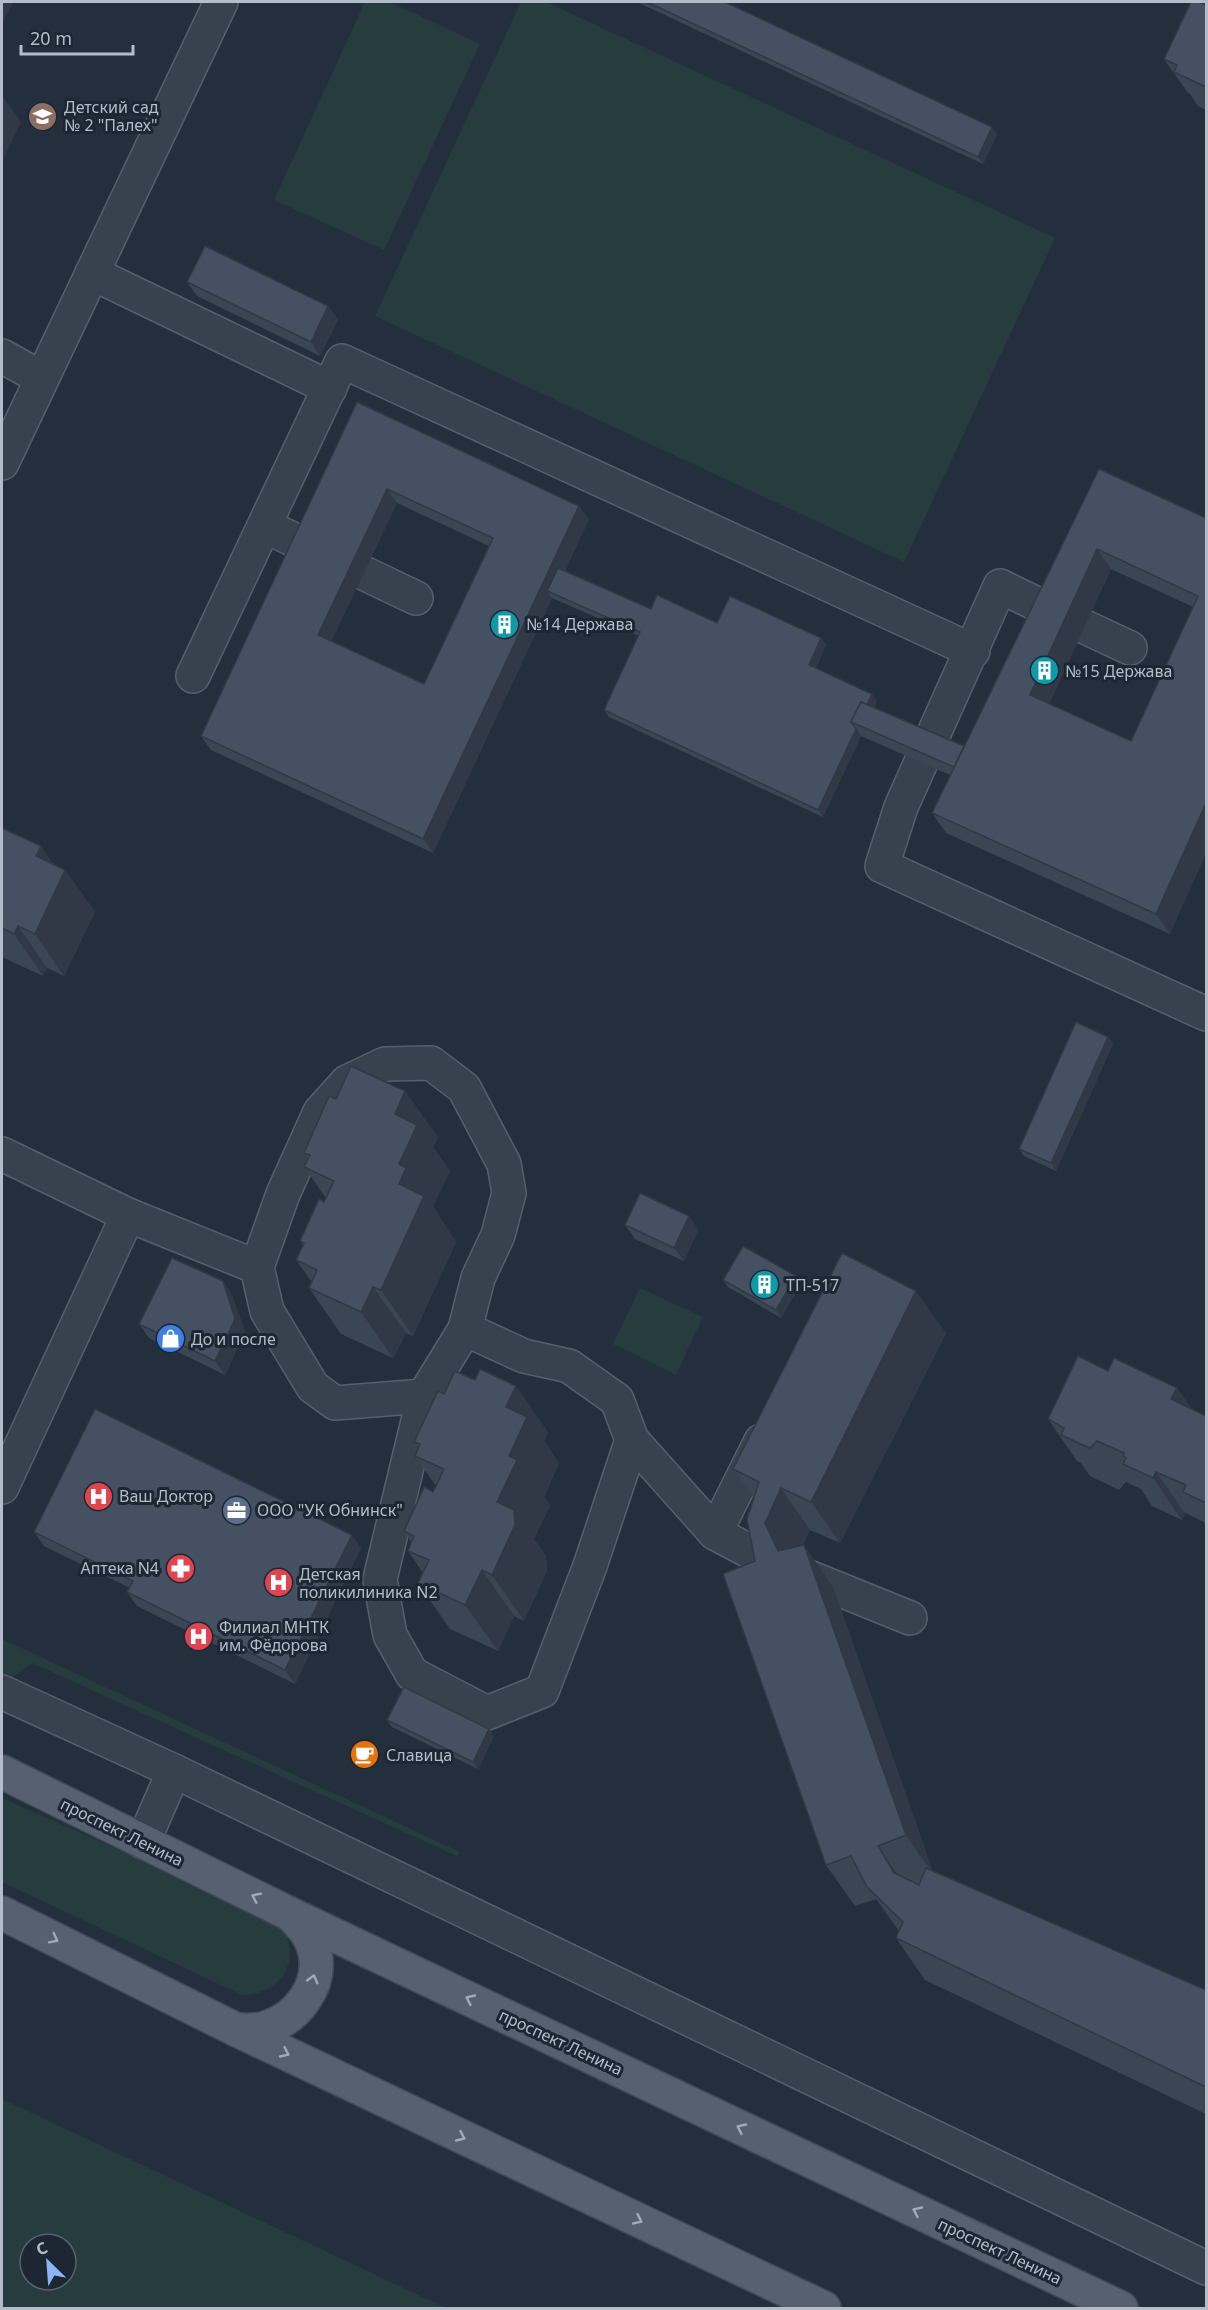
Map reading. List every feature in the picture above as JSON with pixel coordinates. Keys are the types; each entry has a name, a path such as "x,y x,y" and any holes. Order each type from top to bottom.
{"main road":[{"name":"проспект Ленина","path":"2,1772 290,1914 1121,2308"},
{"path":"2,1913 237,2030 824,2308"},
{"path":"237,2030 264,2029 285,2020 301,2006 311,1989 316,1971 315,1952 308,1932 290,1914"}],"lane":[{"path":"2,463 221,2"},
{"path":"92,273 330,388"},
{"path":"2,356 41,378"},
{"path":"193,676 342,361 973,651"},
{"path":"265,526 416,597"},
{"path":"1053,612 1000,586 973,651 901,807 882,866 1206,1014"},
{"path":"1085,627 1130,648"},
{"path":"424,1396 335,1403 313,1388 267,1311 256,1268 283,1194 320,1112 347,1082 385,1064 431,1063 464,1088 504,1164 509,1192 498,1235 478,1278 465,1329 424,1396 380,1579 390,1635 412,1674 487,1713 542,1691 590,1566 632,1440"},
{"path":"2,1154 128,1215 256,1268"},
{"path":"2,1487 128,1215"},
{"path":"465,1329 524,1356 570,1366 618,1400 632,1440 715,1533 764,1559 910,1618"},
{"path":"715,1533 777,1409"},
{"path":"2,1692 174,1771 1206,2268"},
{"path":"143,1842 174,1771"}],"green space":[{"path":"365,2 390,2 480,44 384,250 274,200"},
{"path":"521,2 546,2 1055,238 904,562 375,316"},
{"path":"640,1288 703,1317 676,1375 613,1344"},
{"path":"2,1639 460,1852 457,1856 32,1663 7,1681 2,1678"},
{"path":"2,1798 277,1920 285,1933 289,1946 290,1958 286,1970 270,1988 242,1995 2,1882"},
{"path":"2,2099 446,2308 2,2308"}],"building":[{"path":"647,2 725,2 992,127 978,157"},
{"path":"1191,2 1206,5 1206,87 1174,72 1177,65 1164,59"},
{"path":"205,246 328,306 311,342 187,282"},
{"name":"№14 Держава","path":"357,402 579,506 423,839 201,736","holes":["387,489 493,538 424,684 318,635"]},
{"name":"№15 Держава","path":"1099,469 1206,518 1206,803 1156,914 932,813","holes":["1097,549 1198,596 1131,741 1030,695"]},
{"path":"558,568 651,609 657,595 717,623 730,596 821,638 809,665 872,694 867,705 861,702 851,722 856,729 818,810 604,710 640,632 547,591"},
{"path":"861,702 964,746 954,767 851,722"},
{"path":"2,828 41,846 36,856 65,870 35,934 18,926 14,934 2,928"},
{"path":"1076,1022 1108,1037 1051,1163 1019,1149"},
{"path":"351,1066 405,1091 395,1114 417,1125 399,1164 406,1168 399,1184 424,1196 381,1290 373,1287 361,1312 309,1288 317,1270 296,1260 304,1243 300,1241 319,1199 324,1202 334,1181 304,1167 310,1155 304,1153 329,1096 336,1099"},
{"path":"640,1193 689,1216 674,1248 625,1225"},
{"name":"ТП-517","path":"743,1246 796,1276 776,1310 723,1280"},
{"path":"842,1253 916,1291 811,1502 781,1488 765,1523 778,1551 804,1545 906,1835 878,1846 894,1873 919,1885 926,1868 1206,1990 1206,2087 896,1938 903,1922 867,1887 851,1856 826,1865 723,1574 755,1561 747,1519 759,1482 733,1469"},
{"path":"172,1258 223,1281 235,1319 215,1361 139,1324"},
{"path":"1078,1356 1108,1371 1114,1358 1177,1388 1171,1399 1206,1416 1206,1503 1183,1492 1186,1485 1156,1472 1153,1478 1123,1464 1126,1458 1123,1456 1124,1453 1097,1441 1090,1448 1061,1435 1064,1428 1048,1419"},
{"path":"480,1369 516,1386 506,1407 527,1417 509,1456 517,1460 497,1502 514,1510 515,1525 492,1575 482,1570 465,1605 418,1583 429,1560 408,1551 414,1536 404,1531 424,1487 433,1492 444,1469 415,1456 420,1444 414,1442 438,1391 444,1394 455,1371 475,1380"},
{"path":"95,1409 352,1535 285,1670 127,1592 133,1581 34,1532"},
{"path":"404,1687 489,1729 473,1762 387,1720"}],"place":[{"name":"Детский сад № 2 \"Палех\"","path":"43,116"},
{"name":"№14 Держава","path":"505,624"},
{"name":"№15 Держава","path":"1044,671"},
{"name":"ТП-517","path":"765,1285"},
{"name":"До и после","path":"170,1339"},
{"name":"Ваш Доктор","path":"98,1496"},
{"name":"ООО \"УК Обнинск\"","path":"236,1510"},
{"name":"Аптека N4","path":"180,1568"},
{"name":"Детская поликилиника N2","path":"278,1583"},
{"name":"Филиал МНТК им. Фёдорова","path":"198,1636"},
{"name":"Славица","path":"365,1755"}]}
